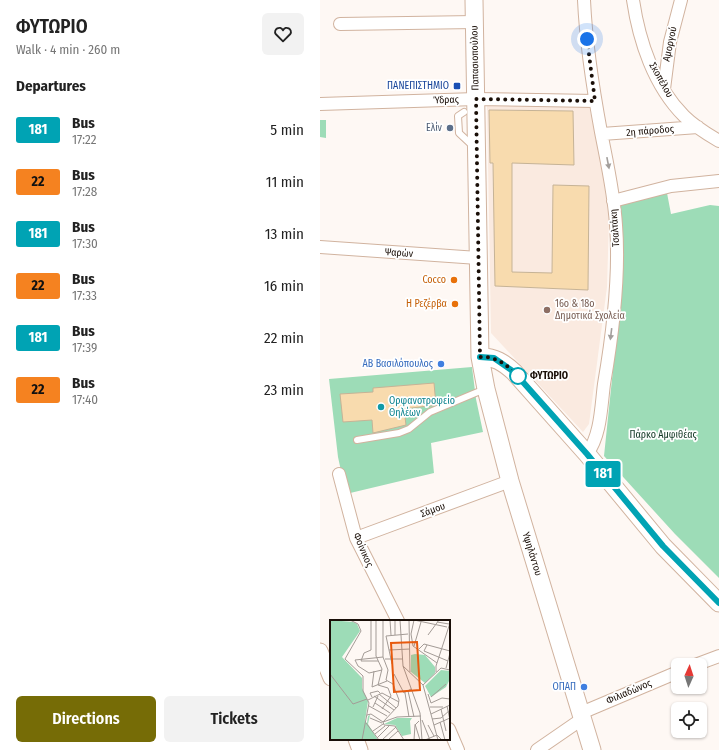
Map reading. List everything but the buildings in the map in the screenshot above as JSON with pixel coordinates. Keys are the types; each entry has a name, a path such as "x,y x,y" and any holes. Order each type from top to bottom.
{"main road":[{"name":"Παπασιοπούλου","path":"474,0 480,357"},
{"path":"480,357 494,358 514,372 587,454 663,546 719,603"},
{"name":"Υψηλάντου","path":"480,357 486,389 510,481 592,750"}],"street":[{"name":"Τσαλτάκη","path":"584,0 595,101 613,201 616,236 615,297 606,374 596,435 593,447 587,454"},
{"name":"Σκοπέλου","path":"632,0 642,41 664,89 679,110 698,127 719,141"},
{"name":"Αμοργού","path":"664,89 670,42 681,0"},
{"path":"340,24 475,22"},
{"name":"Ύδρας","path":"320,104 476,99 595,101"},
{"name":"2η πάροδος","path":"602,134 698,127"},
{"path":"613,201 670,186 719,181"},
{"name":"Ψαρών","path":"320,248 478,258"},
{"name":"Φοίνικος","path":"339,474 356,538 397,620"},
{"name":"Σάμου","path":"356,538 510,481"},
{"path":"320,651 330,676"},
{"path":"707,660 719,656"},
{"name":"Φιλιαδώνος","path":"539,749 582,716 671,675"},
{"path":"450,732 458,750"},
{"path":"356,740 360,750"}],"lane":[{"path":"464,112 458,116 458,133 477,150"},
{"path":"357,440 399,434 409,429 430,412 486,389"}],"shaded area":[{"name":"16ο & 18ο Δημοτικά Σχολεία","path":"487,106 589,106 601,161 609,219 607,287 589,424 583,432 491,333"}],"green space":[{"path":"320,120 326,120 326,138 320,137"},
{"name":"Πάρκο Αμφιθέας","path":"667,193 671,214 710,205 719,206 719,578 675,534 604,456 621,293 618,205"},
{"path":"472,367 476,399 483,432 431,443 434,473 346,494 338,457 329,379"}],"bus line":[{"name":"181","path":"480,357 494,358 514,372 587,454 663,546 719,603"}],"place":[{"name":"ΠΑΝΕΠΙΣΤΗΜΙΟ","path":"457,86"},
{"name":"Ελίν","path":"450,128"},
{"name":"Cocco","path":"454,280"},
{"name":"Η Ρεζέρβα","path":"455,304"},
{"name":"16ο & 18ο Δημοτικά Σχολεία","path":"547,310"},
{"name":"ΑΒ Βασιλόπουλος","path":"441,364"},
{"name":"ΦΥΤΩΡΙΟ","path":"518,376"},
{"name":"Ορφανοτροφείο Θηλέων","path":"381,407"},
{"name":"ΟΠΑΠ","path":"584,687"}],"route":[{"path":"518,376 494,358 480,357 478,313 476,99 595,101 587,39"}]}
